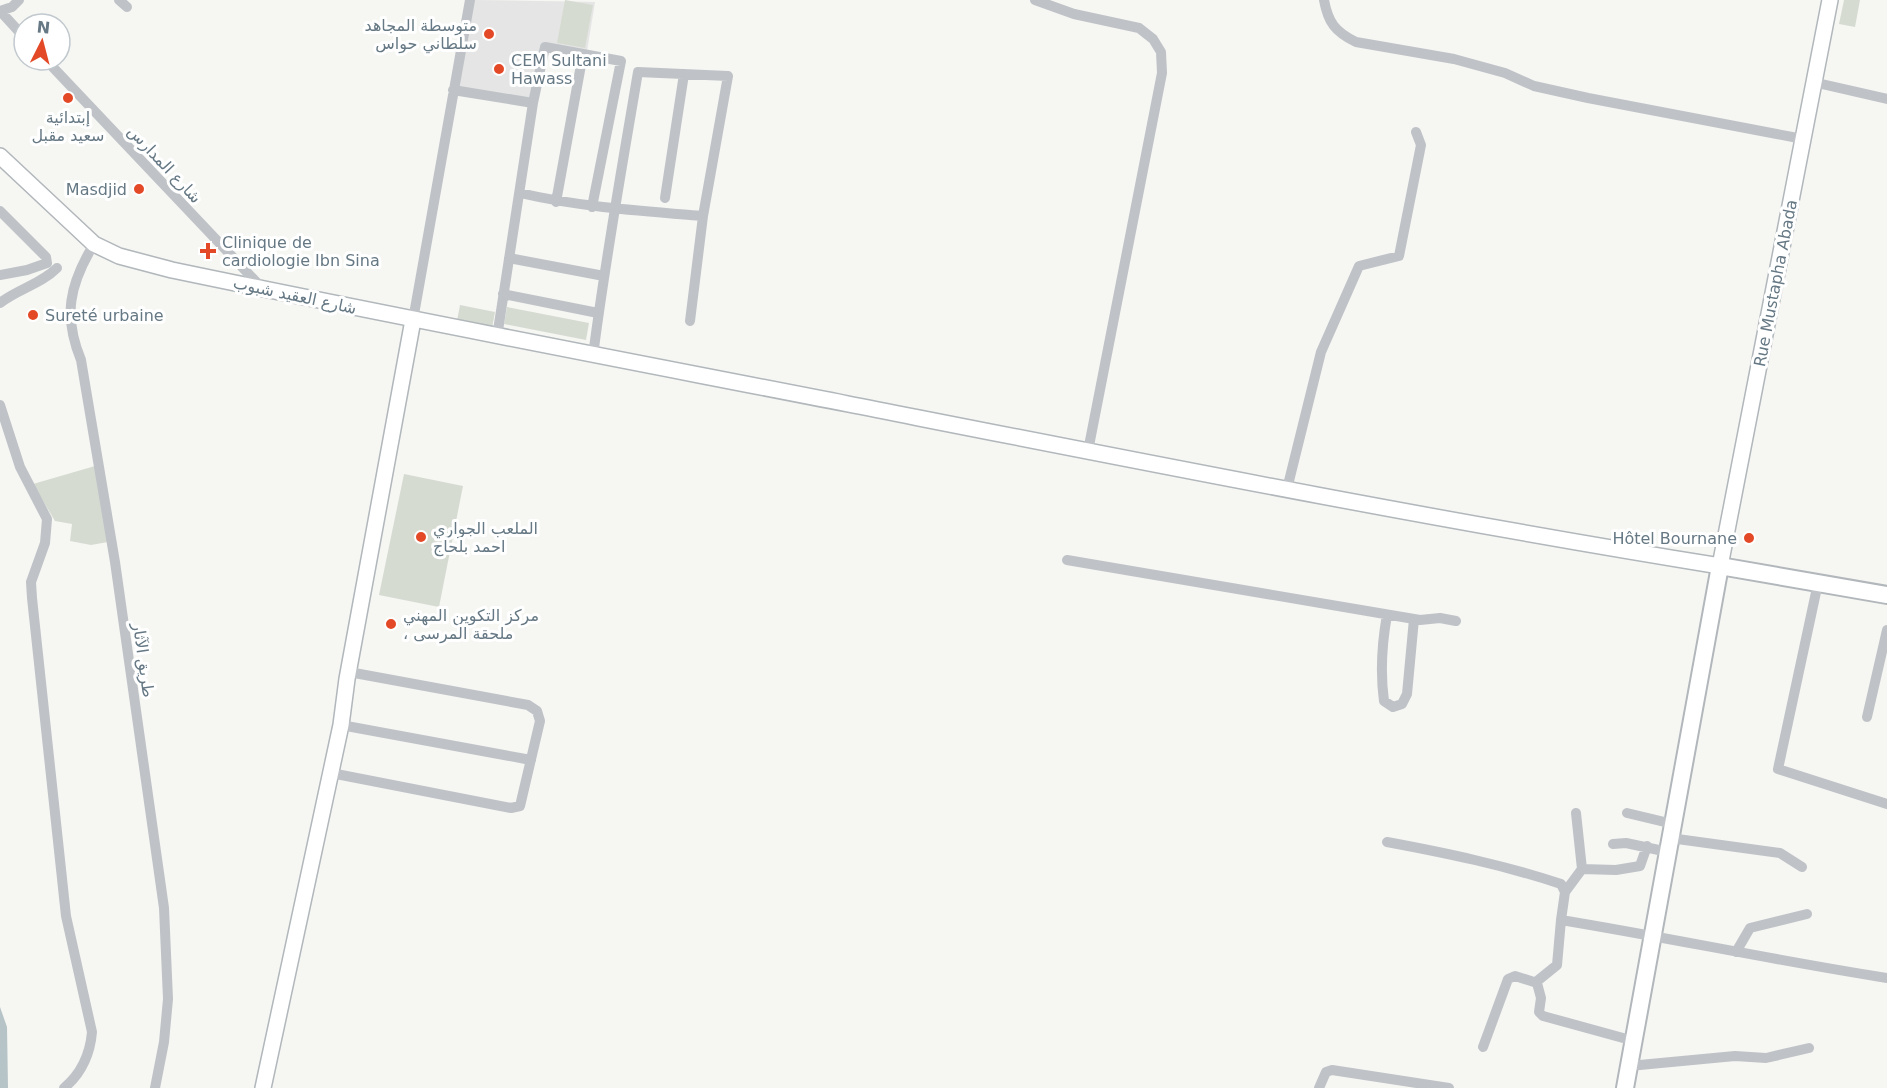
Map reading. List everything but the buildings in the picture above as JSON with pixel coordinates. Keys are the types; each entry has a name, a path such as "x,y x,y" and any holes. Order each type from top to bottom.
{"main road":[{"name":"Rue Mustapha Abada","path":"1720,566 1830,0"},
{"name":"شارع العقيد شبوب","path":"0,156 94,244 119,256 497,337 1088,452 1502,531 1720,566"},
{"path":"263,1088 341,725 413,320"},
{"path":"1625,1088 1720,566 1887,595"}],"street":[{"path":"12,24 0,11 12,7 19,0"},
{"path":"413,320 470,0"},
{"path":"1035,0 1074,14 1140,28 1161,52 1162,73 1088,452"},
{"path":"1324,0 1333,26 1342,36 1356,42 1454,60 1505,73 1534,86 1566,93 1803,139"},
{"path":"497,337 533,104 545,47 621,61 592,207"},
{"path":"556,202 583,54"},
{"name":"شارع المدارس","path":"57,72 262,288"},
{"path":"593,356 638,72 728,76 703,216 690,321"},
{"path":"665,198 684,74"},
{"path":"1813,82 1887,99"},
{"path":"453,90 533,104"},
{"path":"1287,489 1321,352 1359,266 1399,256 1421,144 1416,132"},
{"path":"520,194 592,207 703,216"},
{"path":"0,211 46,257 51,269"},
{"name":"طريق الآثار","path":"94,244 77,272 73,290 72,337 81,360 115,562 164,908 168,999 164,1042 155,1088"},
{"path":"509,258 604,276"},
{"path":"0,303 51,269"},
{"path":"0,275 27,270 51,269 77,272"},
{"path":"503,294 598,313"},
{"path":"0,405 20,467 32,494 42,505 46,519 45,543 32,582 32,598 66,916 92,1032 90,1048 84,1064 76,1077 64,1088"},
{"path":"1067,560 1414,620 1456,621"},
{"path":"1818,583 1778,769 1887,804"},
{"path":"1387,615 1382,638 1382,690 1384,700 1393,707 1402,704 1407,694 1414,620"},
{"path":"1867,717 1887,630"},
{"path":"331,773 511,808 521,804 540,721 537,711 528,705 349,672"},
{"path":"341,725 531,760"},
{"path":"1536,982 1557,964 1565,892 1582,869 1576,813"},
{"path":"1627,813 1670,838 1780,853 1802,867"},
{"path":"1613,844 1647,846 1670,838"},
{"path":"1387,842 1473,858 1528,873 1561,884 1565,892"},
{"path":"1582,869 1616,870 1640,866 1643,863 1647,846"},
{"path":"1736,952 1750,928 1807,914"},
{"path":"1561,920 1887,978"},
{"path":"1483,1047 1508,979 1515,976 1536,982 1540,989 1539,1012 1543,1016 1634,1041"},
{"path":"1629,1066 1735,1056 1766,1058 1809,1048"},
{"path":"1319,1088 1326,1072 1332,1070 1449,1088"}],"shaded area":[{"name":"CEM Sultani Hawass","path":"474,0 595,2 587,51 543,43 530,103 458,88"},
{"path":"565,0 593,5 585,48 557,43"},
{"path":"1844,0 1860,0 1855,27 1839,24"},
{"path":"460,305 495,312 492,328 457,321"},
{"path":"507,307 589,323 586,340 504,324"},
{"path":"95,466 108,542 91,545 70,541 72,524 55,521 33,484"},
{"path":"404,474 463,486 439,607 379,595"},
{"path":"0,1007 7,1027 8,1088 0,1088"}],"place":[{"name":"متوسطة المجاهد سلطاني حواس","path":"489,34"},
{"name":"CEM Sultani Hawass","path":"499,69"},
{"name":"إبتدائية سعيد مقبل","path":"68,98"},
{"name":"Masdjid","path":"139,189"},
{"name":"Clinique de cardiologie Ibn Sina","path":"208,251"},
{"name":"Sureté urbaine","path":"33,315"},
{"name":"الملعب الجواري احمد بلحاج","path":"421,537"},
{"name":"Hôtel Bournane","path":"1749,538"},
{"name":"مركز التكوين المهني ، ملحقة المرسى","path":"391,624"}]}
